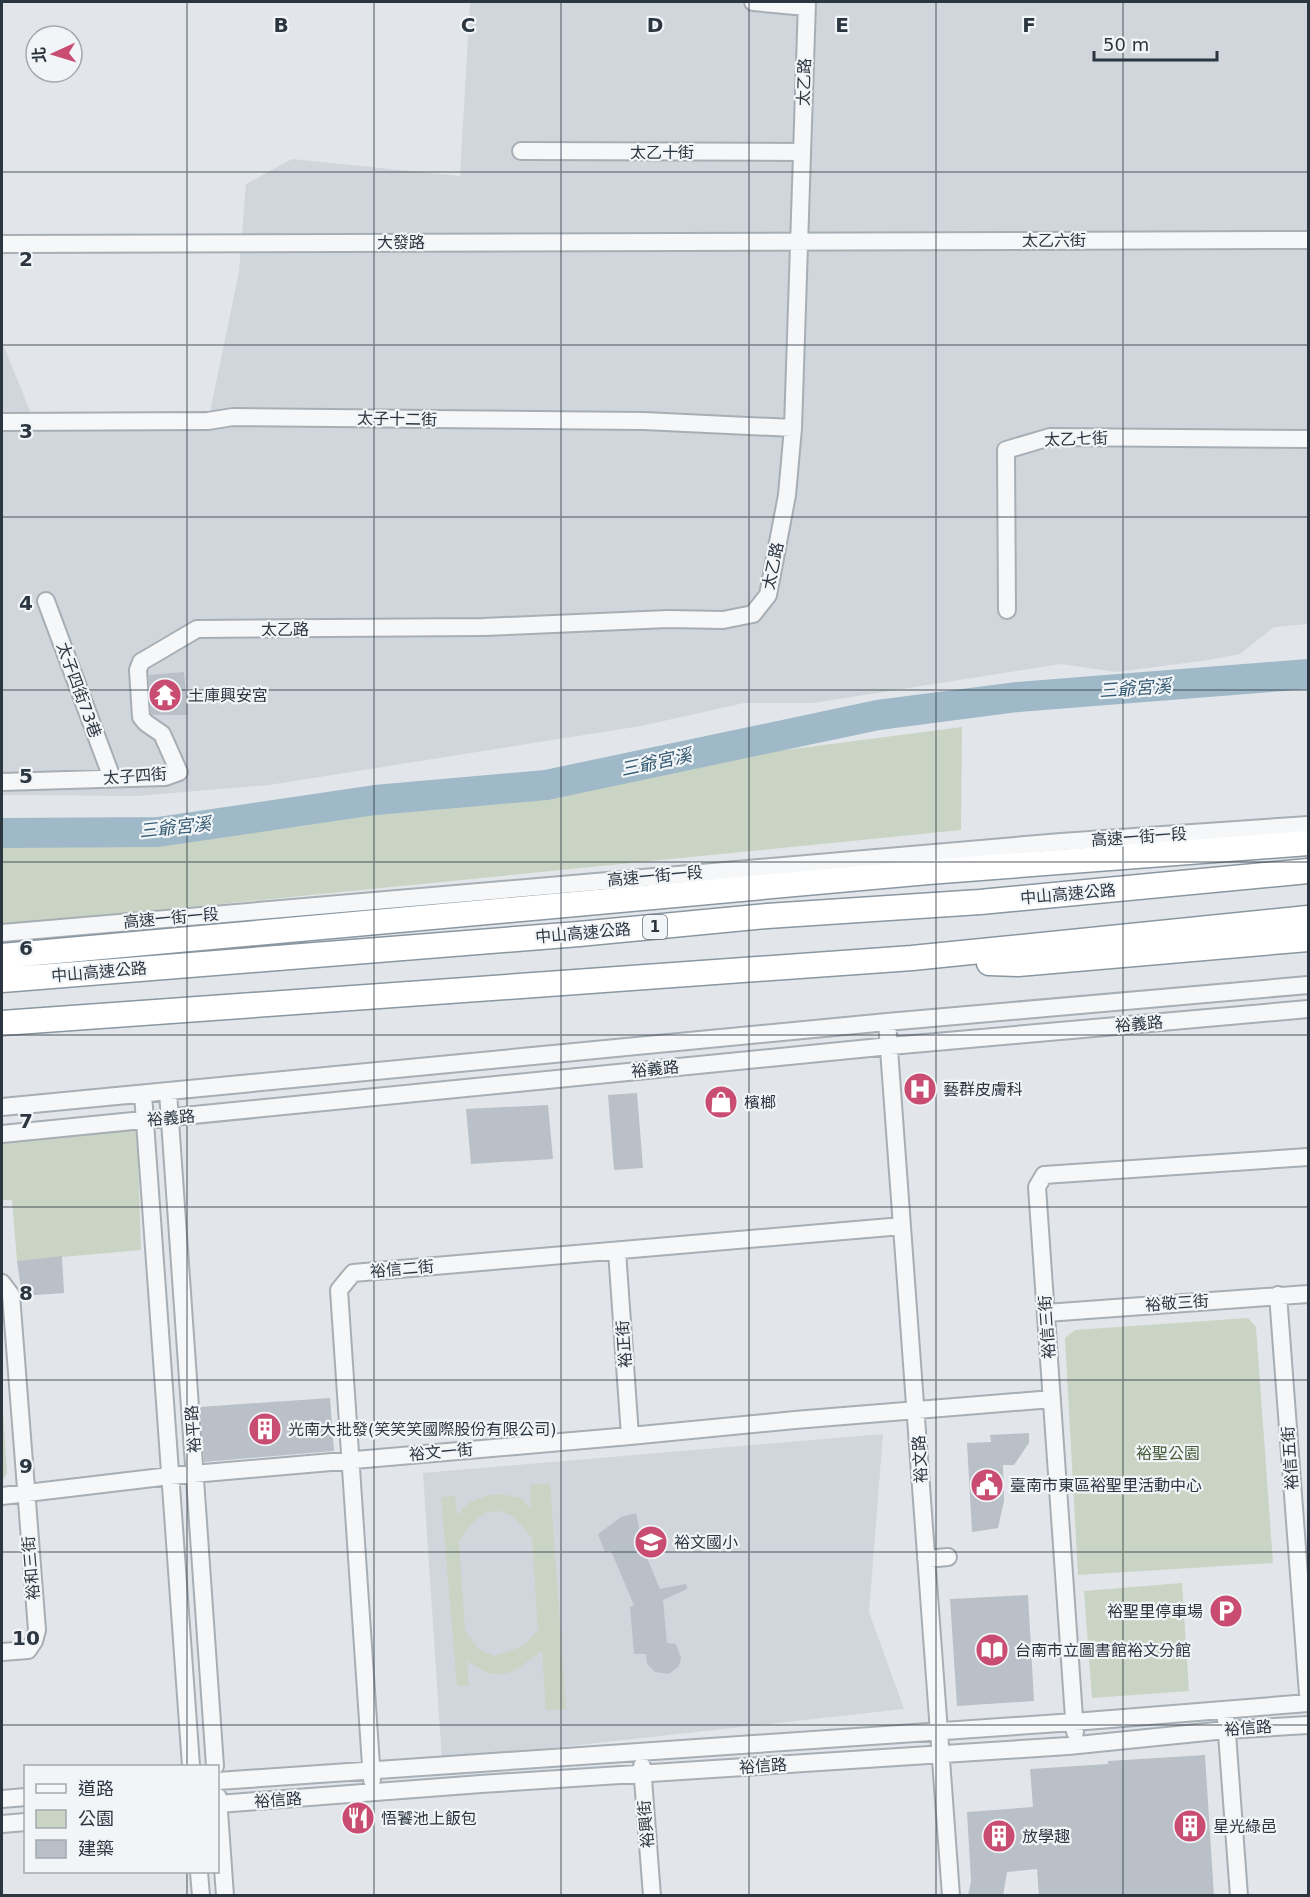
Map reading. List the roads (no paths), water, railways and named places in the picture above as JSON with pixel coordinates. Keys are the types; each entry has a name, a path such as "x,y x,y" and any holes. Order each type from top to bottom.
{"highway":[{"path":"2,956 916,873 1308,843"},
{"name":"中山高速公路","path":"2,980 579,934 767,916 980,902 1308,871"},
{"path":"2,1023 912,958 1308,918"},
{"path":"912,958 1018,964 1308,939"}],"street":[{"path":"753,2 806,4"},
{"name":"太乙路","path":"172,644 197,629 484,627 723,620 753,614 768,595 787,495 793,428 806,4"},
{"name":"太乙十街","path":"521,151 802,152"},
{"name":"太乙六街","path":"800,240 1308,240"},
{"name":"大發路","path":"2,244 800,240"},
{"name":"太子十二街","path":"2,422 208,421 233,417 644,421 793,428"},
{"name":"太乙七街","path":"1007,610 1006,450 1050,437 1308,439"},
{"name":"太子四街73巷","path":"46,601 112,778"},
{"name":"太子四街","path":"2,782 165,777 179,772 162,734 141,717 138,700 138,670 141,662 172,644"},
{"name":"高速一街一段","path":"2,933 1038,844 1308,825"},
{"name":"裕義路","path":"2,1107 1308,985"},
{"name":"裕義路","path":"2,1134 890,1046 1308,1009"},
{"name":"裕文路","path":"887,1023 951,1896"},
{"name":"裕平路","path":"168,1092 215,1765"},
{"name":"裕平路","path":"143,1094 191,1765"},
{"name":"裕信三街","path":"1076,1744 1037,1186 1044,1175 1308,1157"},
{"name":"裕信二街","path":"373,1793 339,1290 353,1273 902,1226"},
{"name":"裕正街","path":"618,1251 630,1436"},
{"path":"2,1283 11,1295 25,1494"},
{"name":"裕敬三街","path":"1046,1313 1308,1294"},
{"name":"裕信五街","path":"1278,1295 1308,1694"},
{"name":"裕文一街","path":"2,1496 170,1476 1052,1399"},
{"name":"裕和三街","path":"2,1652 28,1650 34,1641 36,1630 25,1494"},
{"path":"926,1558 948,1557"},
{"name":"裕信路","path":"219,1781 641,1753 1308,1703"},
{"path":"1225,1710 1239,1896"},
{"name":"裕信路","path":"219,1804 941,1754 1308,1725"},
{"name":"裕興街","path":"641,1753 652,1896"},
{"path":"2,1798 24,1797"},
{"path":"219,1817 225,1896"},
{"path":"2,1824 24,1822"},
{"path":"199,1873 201,1896"}],"waterway":[{"name":"三爺宮溪","path":"2,833 158,832 375,800 546,785 878,715 1018,697 1308,674"}],"place":[{"name":"土庫興安宮","path":"165,695"},
{"name":"藝群皮膚科","path":"920,1089"},
{"name":"檳榔","path":"721,1102"},
{"name":"光南大批發(笑笑笑國際股份有限公司)","path":"265,1429"},
{"name":"臺南市東區裕聖里活動中心","path":"987,1485"},
{"name":"裕文國小","path":"651,1542"},
{"name":"裕聖里停車場","path":"1226,1611"},
{"name":"台南市立圖書館裕文分館","path":"992,1650"},
{"name":"悟饕池上飯包","path":"358,1818"},
{"name":"星光綠邑","path":"1190,1826"},
{"name":"放學趣","path":"999,1836"}],"park label":[{"name":"裕聖公園","path":"1168,1453"}]}
